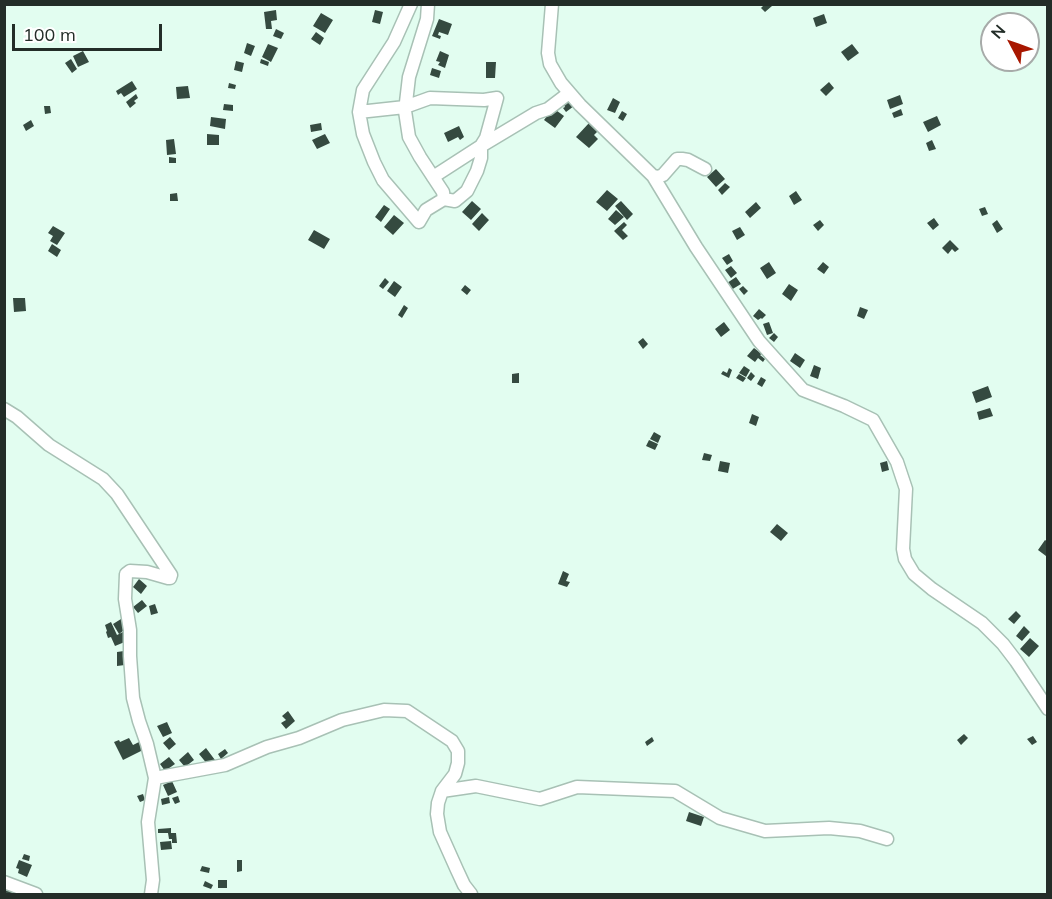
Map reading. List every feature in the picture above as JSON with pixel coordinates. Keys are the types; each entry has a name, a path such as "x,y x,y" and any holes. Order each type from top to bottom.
{"street":[{"path":"359,112 405,107 430,98 497,98 486,138 481,146 481,158 477,171 467,191 454,201 444,199 426,210 419,222 383,180 363,134 359,112 363,90 394,42 411,4"},
{"path":"428,4 427,19 409,77 405,111 409,137 443,192 444,199"},
{"path":"552,4 548,53 550,64 561,83 580,105 653,176 696,247 759,340 784,370 803,390 873,420 897,462 906,489 903,549 905,559 914,573 932,589 982,623 1003,644 1047,709"},
{"path":"433,177 536,113 548,109 570,93"},
{"path":"653,176 663,175 677,159 688,160 705,169"},
{"path":"4,409 17,417 49,445 103,479 117,494 171,576 168,578 130,571 126,574 124,599 130,630 133,698 155,778 148,822 153,880 151,894"},
{"path":"155,778 225,765 342,720 384,710 407,711 452,741 458,751 455,774 442,791 437,814 440,832 464,885 471,894"},
{"path":"442,791 476,786 540,799 577,787 675,791 720,818 765,831 829,828 860,831 886,839"},
{"path":"4,882 36,894"}],"building":[{"path":"765,4 772,6 765,12 761,8"},
{"path":"276,10 277,20 271,21 272,29 266,29 264,12"},
{"path":"375,10 383,12 380,24 372,22"},
{"path":"321,13 333,20 325,33 313,26"},
{"path":"824,14 827,23 816,27 813,18"},
{"path":"439,19 452,24 448,35 439,32 440,39 432,36"},
{"path":"276,29 284,33 281,39 273,36"},
{"path":"316,32 324,38 320,45 311,39"},
{"path":"247,43 255,46 251,56 244,53"},
{"path":"268,44 278,48 271,62 262,57"},
{"path":"852,44 859,53 848,61 841,52"},
{"path":"83,51 89,62 78,67 73,56"},
{"path":"440,51 449,55 445,68 438,65 440,62 436,61"},
{"path":"71,59 77,69 72,73 65,63"},
{"path":"261,59 269,62 268,66 260,63"},
{"path":"236,61 244,63 242,72 234,70"},
{"path":"486,62 496,62 495,78 486,78"},
{"path":"432,68 441,71 439,78 430,75"},
{"path":"132,81 137,89 124,97 121,93 118,95 116,91"},
{"path":"829,82 834,88 826,96 820,90"},
{"path":"229,83 236,85 235,89 228,88"},
{"path":"188,86 190,98 177,99 176,87"},
{"path":"136,94 138,98 134,101 136,103 130,108 126,102"},
{"path":"900,95 903,104 890,109 887,100"},
{"path":"567,98 574,106 566,112 562,102"},
{"path":"613,98 620,102 615,113 607,110"},
{"path":"224,104 233,105 233,111 223,110"},
{"path":"44,106 50,106 51,113 45,114"},
{"path":"553,108 564,116 555,128 544,120"},
{"path":"901,109 903,115 894,118 892,113"},
{"path":"622,111 627,114 623,121 618,118"},
{"path":"937,116 941,125 928,132 923,122"},
{"path":"211,117 226,119 225,129 210,126"},
{"path":"31,120 34,126 26,131 23,125"},
{"path":"321,123 322,130 311,132 310,125"},
{"path":"589,123 598,131 594,135 598,139 589,148 576,137"},
{"path":"459,126 464,137 448,142 444,133"},
{"path":"207,134 219,135 219,145 207,145"},
{"path":"325,134 330,143 317,149 312,140"},
{"path":"174,139 176,154 167,155 166,140"},
{"path":"932,140 936,149 929,151 926,143"},
{"path":"169,157 176,158 176,163 169,163"},
{"path":"716,169 725,179 716,187 707,177"},
{"path":"725,183 730,187 722,195 718,190"},
{"path":"607,190 618,199 607,211 596,202"},
{"path":"796,191 802,200 794,205 789,196"},
{"path":"177,193 178,201 170,201 170,194"},
{"path":"472,201 481,209 471,220 462,212"},
{"path":"621,201 633,214 627,220 615,206"},
{"path":"756,202 761,208 750,218 745,212"},
{"path":"384,205 390,209 381,222 375,217"},
{"path":"985,207 988,214 982,216 979,209"},
{"path":"616,210 624,217 615,225 608,219"},
{"path":"482,213 489,220 479,231 472,224"},
{"path":"394,215 404,223 393,235 384,227"},
{"path":"934,218 939,225 933,230 927,223"},
{"path":"820,220 824,225 818,231 813,225"},
{"path":"997,220 1003,229 997,233 992,224"},
{"path":"624,222 627,225 622,230 628,236 623,240 614,231"},
{"path":"53,226 65,233 57,245 50,241 53,236 48,233"},
{"path":"740,227 745,235 737,240 732,231"},
{"path":"314,230 330,239 324,249 308,240"},
{"path":"950,240 959,249 955,252 952,249 948,254 942,248"},
{"path":"52,244 61,250 57,257 48,251"},
{"path":"729,254 733,261 727,265 722,258"},
{"path":"769,262 776,273 767,279 760,268"},
{"path":"823,262 829,267 824,274 817,269"},
{"path":"731,266 737,273 731,278 725,270"},
{"path":"736,277 741,284 731,290 727,283"},
{"path":"385,278 389,282 383,289 379,286"},
{"path":"394,281 402,287 395,297 387,291"},
{"path":"789,284 798,290 791,301 782,294"},
{"path":"465,285 471,290 467,295 461,290"},
{"path":"743,286 748,291 744,295 739,289"},
{"path":"13,298 25,298 26,311 14,312"},
{"path":"404,305 408,308 402,318 398,315"},
{"path":"860,307 868,310 864,319 857,316"},
{"path":"759,309 766,315 758,320 753,316"},
{"path":"724,322 730,330 721,337 715,329"},
{"path":"769,322 773,333 767,335 763,324"},
{"path":"774,333 778,337 774,342 769,338"},
{"path":"643,338 648,344 643,349 638,342"},
{"path":"754,348 762,354 760,355 765,359 763,362 758,358 755,362 747,356"},
{"path":"795,353 805,360 800,368 790,361"},
{"path":"814,365 821,368 818,379 810,376"},
{"path":"744,366 750,370 746,377 739,373"},
{"path":"729,368 732,370 729,378 721,374 723,371 727,373"},
{"path":"751,372 755,376 751,381 747,378"},
{"path":"519,373 519,383 512,383 512,374"},
{"path":"739,374 746,378 743,382 736,378"},
{"path":"761,377 766,380 762,387 757,384"},
{"path":"988,386 992,397 976,403 972,392"},
{"path":"990,408 993,416 979,420 977,412"},
{"path":"752,414 759,417 756,426 749,423"},
{"path":"654,432 661,436 658,443 650,439"},
{"path":"649,440 658,444 655,450 646,446"},
{"path":"704,453 712,455 710,461 702,460"},
{"path":"720,461 730,463 728,473 718,471"},
{"path":"887,461 889,470 882,472 880,463"},
{"path":"777,524 788,533 781,541 770,532"},
{"path":"1045,540 1048,542 1046,556 1038,550"},
{"path":"563,571 569,574 566,581 570,582 567,587 558,584"},
{"path":"139,579 147,586 141,594 133,587"},
{"path":"142,600 147,606 138,613 133,607"},
{"path":"155,604 158,613 151,615 149,606"},
{"path":"1016,611 1021,616 1014,624 1008,619"},
{"path":"121,619 127,631 119,634 113,624"},
{"path":"111,622 117,635 123,632 127,641 115,646 111,637 108,638 105,625"},
{"path":"1024,626 1030,632 1022,641 1016,636"},
{"path":"1030,638 1039,646 1029,657 1020,649"},
{"path":"124,651 125,665 117,666 117,652"},
{"path":"288,711 295,721 286,729 281,723 286,720 282,716"},
{"path":"167,722 172,733 163,737 157,726"},
{"path":"964,734 968,738 961,745 957,740"},
{"path":"1033,736 1037,742 1032,745 1027,739"},
{"path":"170,737 176,744 169,750 163,743"},
{"path":"652,737 654,741 647,746 645,742"},
{"path":"129,738 133,745 139,742 143,750 123,760 114,742"},
{"path":"206,748 215,760 208,765 199,754"},
{"path":"225,749 228,753 221,759 218,754"},
{"path":"188,752 194,760 185,767 179,760"},
{"path":"169,757 175,764 165,771 160,764"},
{"path":"172,781 177,792 168,796 163,785"},
{"path":"143,794 145,800 140,802 137,796"},
{"path":"178,796 180,802 175,804 172,798"},
{"path":"169,797 170,803 162,805 161,799"},
{"path":"689,812 704,817 701,826 686,821"},
{"path":"171,828 171,833 176,833 177,843 172,843 168,833 158,833 158,829"},
{"path":"171,841 172,849 161,850 160,842"},
{"path":"24,854 30,856 29,861 22,859"},
{"path":"19,860 32,865 27,877 18,873 19,869 16,868"},
{"path":"237,860 242,860 242,871 237,872"},
{"path":"202,866 210,868 209,873 200,871"},
{"path":"218,880 227,880 227,888 218,888"},
{"path":"205,881 213,885 211,889 203,886"},
{"path":"4,888 17,894 4,894"}]}
